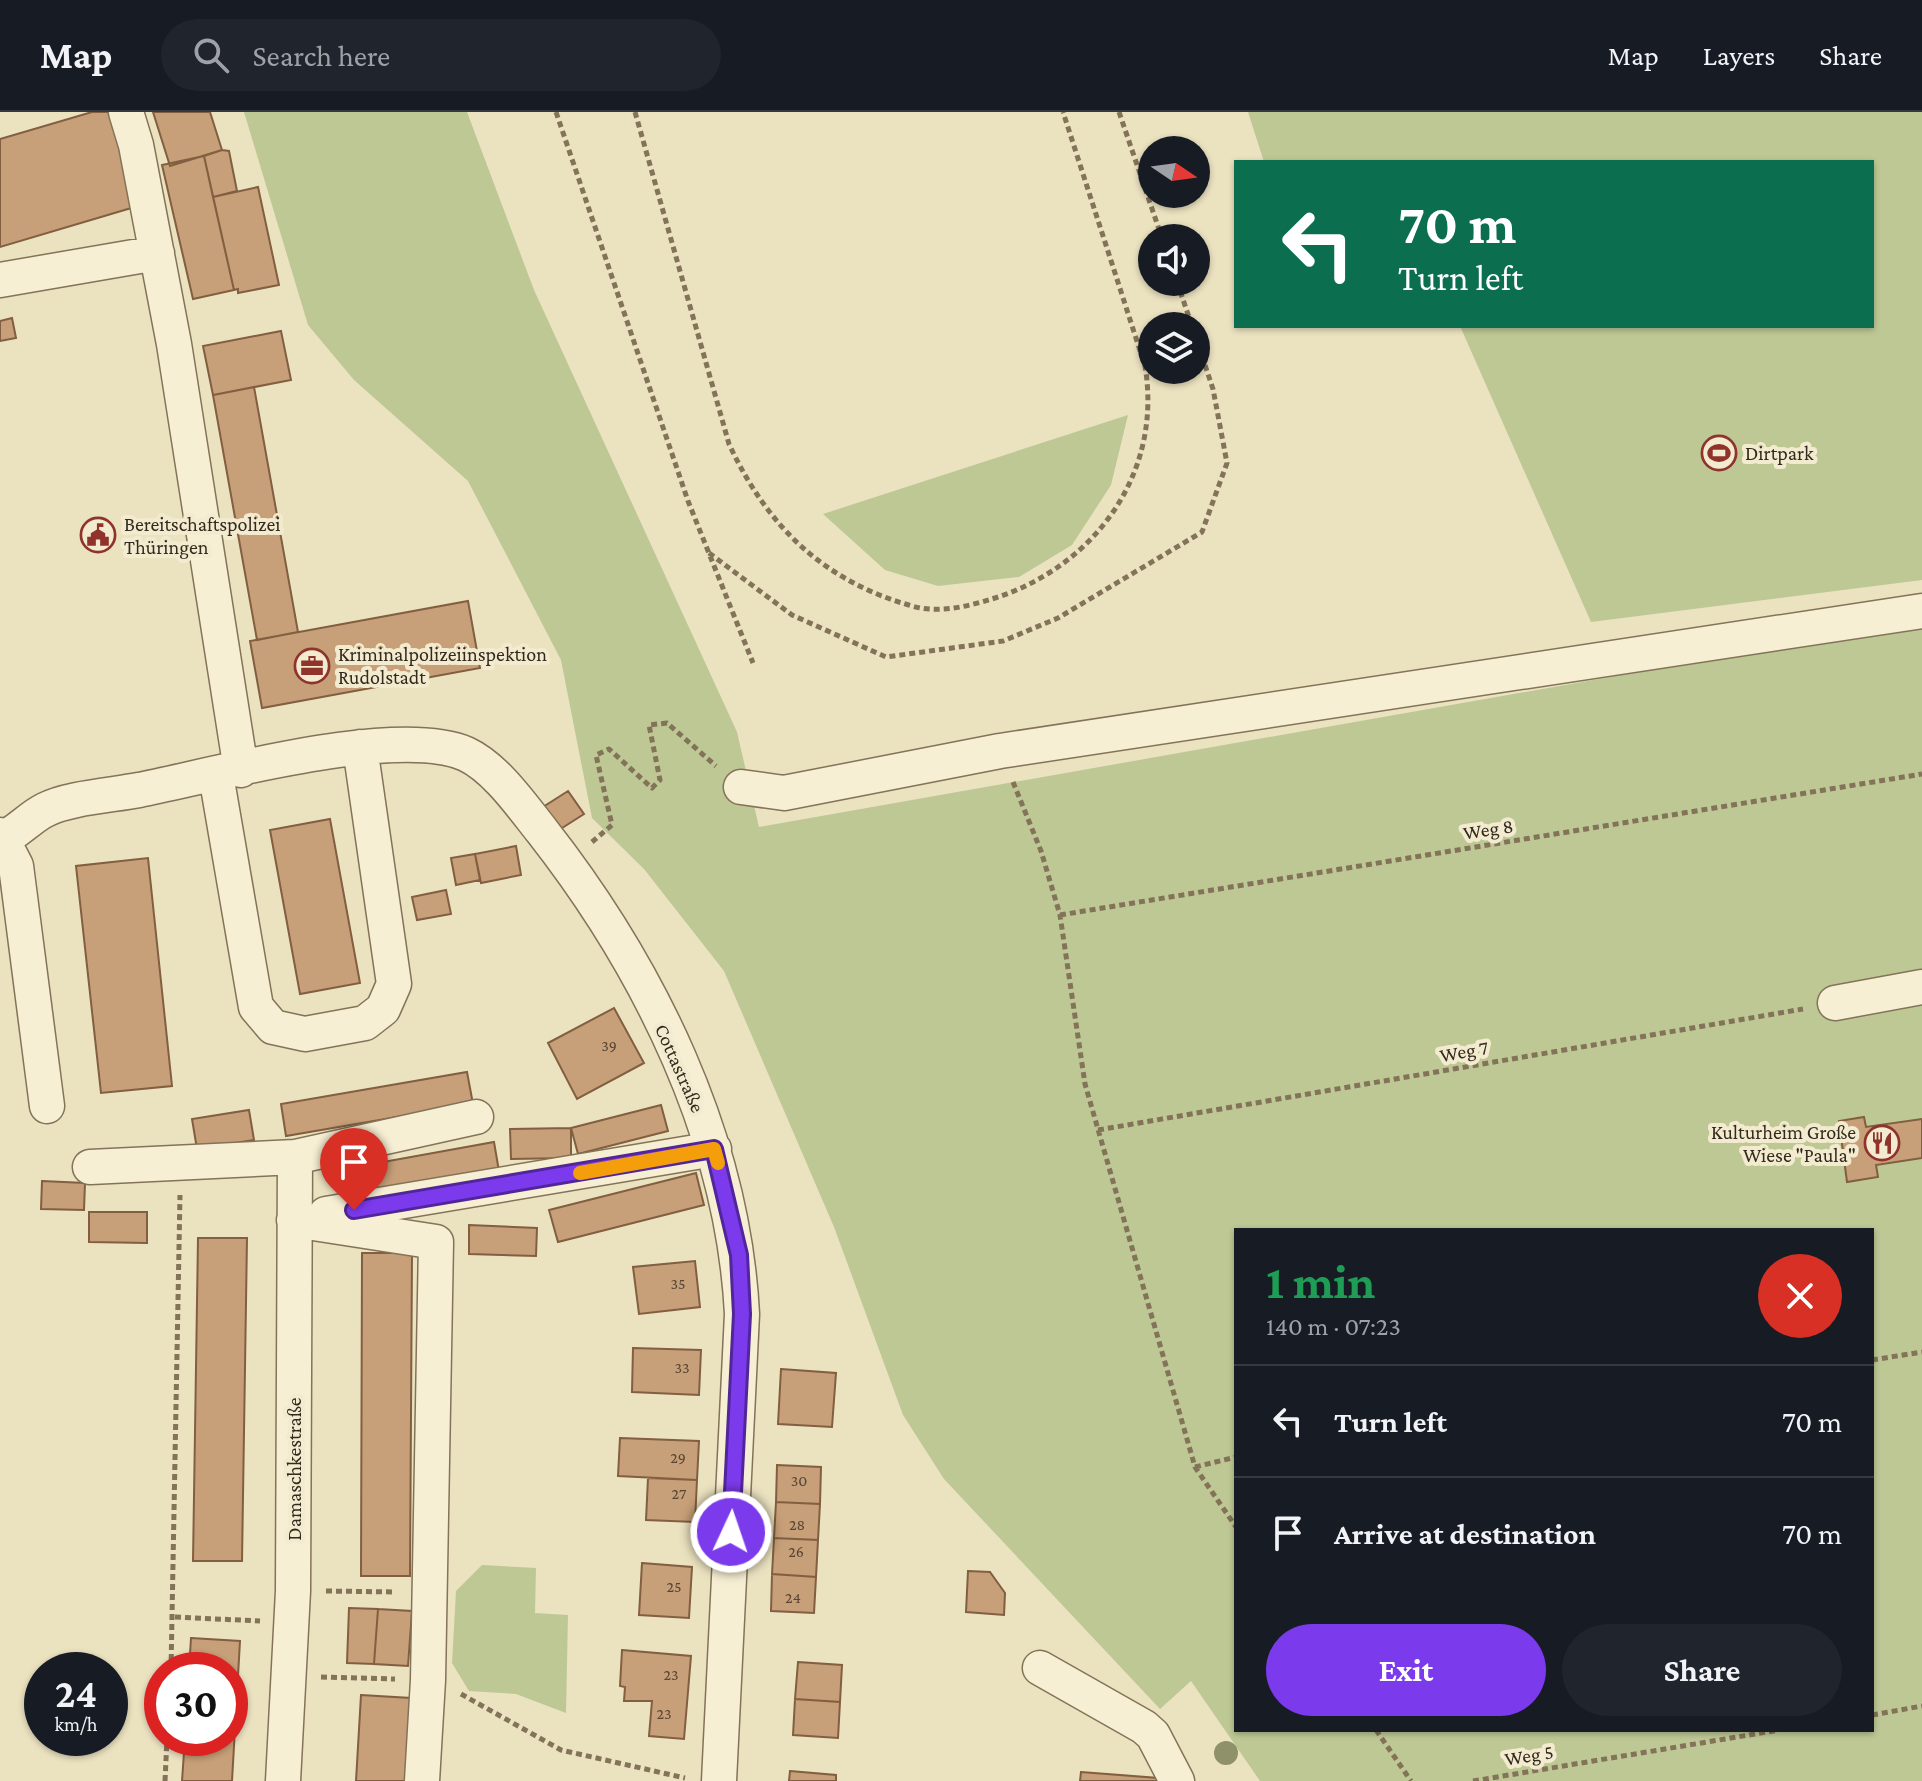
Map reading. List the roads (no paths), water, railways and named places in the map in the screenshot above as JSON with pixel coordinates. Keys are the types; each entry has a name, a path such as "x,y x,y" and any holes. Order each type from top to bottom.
{"street":[{"path":"126,112 136,145 157,253 229,772 256,1007 273,1027 305,1034 365,1023 383,1009 394,984 360,747"},
{"path":"0,280 157,253"},
{"path":"741,787 784,793 1000,751 1922,611"},
{"name":"Cottastraße","path":"1,838 46,809 360,747 411,743 466,754 511,791 567,863 630,964 684,1069 714,1149 739,1255 742,1314 703,1780"},
{"path":"1,838 16,866 47,1106"},
{"path":"1835,1003 1922,987"},
{"path":"90,1167 295,1157 476,1117"},
{"path":"294,1220 714,1149"},
{"name":"Damaschkestraße","path":"283,1781 293,1607 295,1157"},
{"path":"294,1220 436,1242 428,1680 422,1781"},
{"path":"1040,1668 1144,1727 1153,1735 1177,1781"}],"place":[{"name":"Dirtpark","path":"1719,453"},
{"name":"Bereitschaftspolizei Thüringen","path":"98,535"},
{"name":"Kriminalpolizeiinspektion Rudolstadt","path":"312,666"},
{"name":"Kulturheim Große Wiese \"Paula\"","path":"1882,1143"}]}
